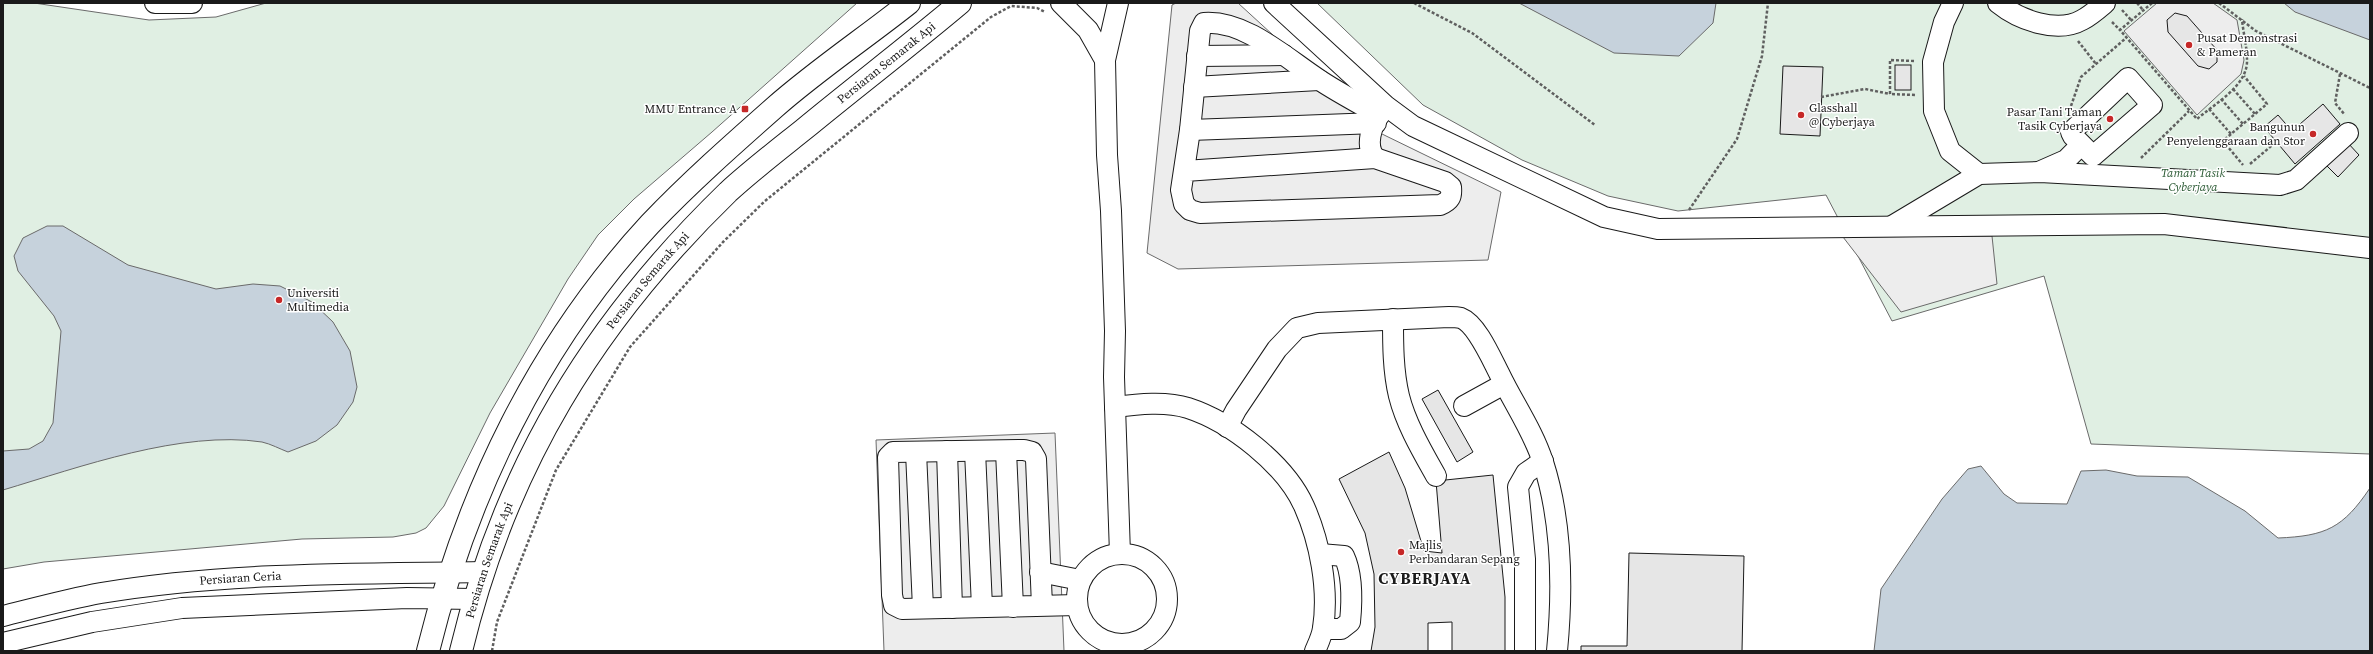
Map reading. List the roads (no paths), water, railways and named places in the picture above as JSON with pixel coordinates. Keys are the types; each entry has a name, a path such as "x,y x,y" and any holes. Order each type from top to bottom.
{"main road":[{"path":"428,651 456,552 494,459 540,371 567,328 621,258 650,225 692,182 776,106 909,3"},
{"name":"Persiaran Semarak Api","path":"461,651 482,572 511,497 546,426 592,348 641,284 670,251 730,191 852,89 960,3"}],"street":[{"path":"155,3 192,3"},
{"path":"1118,3 1105,60 1106,155 1111,211 1120,554"},
{"path":"1274,3 1380,115"},
{"path":"1952,3 1944,22 1933,62 1934,111 1950,151 1979,174"},
{"path":"1998,3 2008,12 2038,23 2065,26 2113,6"},
{"path":"1056,9 1088,30 1105,60"},
{"path":"1185,171 1375,158 1445,182 1451,186 1452,196 1448,202 1440,205 1200,213 1190,210 1184,204 1181,190 1190,130 1200,32 1204,23 1214,22 1247,33 1284,55 1319,80 1380,115 1413,126 1604,217 1667,229 2164,224 2370,248"},
{"path":"1197,56 1284,55"},
{"path":"1194,87 1319,80"},
{"path":"1190,130 1380,115"},
{"path":"1375,158 1370,152 1369,141 1380,115"},
{"path":"1891,227 1979,174 2040,172 2280,185 2300,177 2348,133"},
{"path":"2040,172 2066,160 2077,136"},
{"path":"1227,427 1236,410 1276,349 1296,328 1318,323 1449,317 1461,318 1473,326 1526,423 1543,461 1551,490 1559,559 1559,626 1557,651"},
{"path":"1393,319 1393,357 1399,396 1411,428 1436,476"},
{"path":"1464,406 1504,384"},
{"path":"1115,407 1169,404 1187,407 1227,427 1264,454 1287,480 1304,505 1320,554 1323,579 1323,629 1315,651"},
{"path":"947,451 952,608"},
{"path":"975,451 982,607"},
{"path":"1006,451 1013,607"},
{"path":"1042,606 1036,460 1032,452 893,452 888,456 891,588 894,604 902,609 922,608 1013,607 1077,605"},
{"path":"916,452 922,608"},
{"path":"1525,651 1525,559 1518,487 1526,473 1543,461"},
{"path":"1120,554 1136,556 1150,563 1163,580 1167,590 1167,606 1162,621 1152,633 1139,642 1123,648 1107,642 1092,634 1085,626 1077,605 1077,593 1080,580 1096,561 1108,556 1120,554"},
{"path":"1320,554 1344,556 1347,563 1350,581 1350,622 1341,629 1323,629"},
{"name":"Persiaran Ceria","path":"3,616 100,593 179,583 369,573 482,572"},
{"path":"1040,572 1080,580"},
{"path":"3,643 92,622 182,608 442,598 474,599"}],"place":[{"name":"Pusat Demonstrasi & Pameran","path":"2189,45"},
{"name":"MMU Entrance A","path":"745,109"},
{"name":"Glasshall @ Cyberjaya","path":"1801,115"},
{"name":"Pasar Tani Taman Tasik Cyberjaya","path":"2110,119"},
{"name":"Bangunun Penyelenggaraan dan Stor","path":"2313,134"},
{"name":"Universiti Multimedia","path":"279,300"},
{"name":"Majlis Perbandaran Sepang","path":"1401,552"}],"district":[{"name":"CYBERJAYA","path":"1425,578"}],"park label":[{"name":"Taman Tasik Cyberjaya","path":"2193,180"}]}
